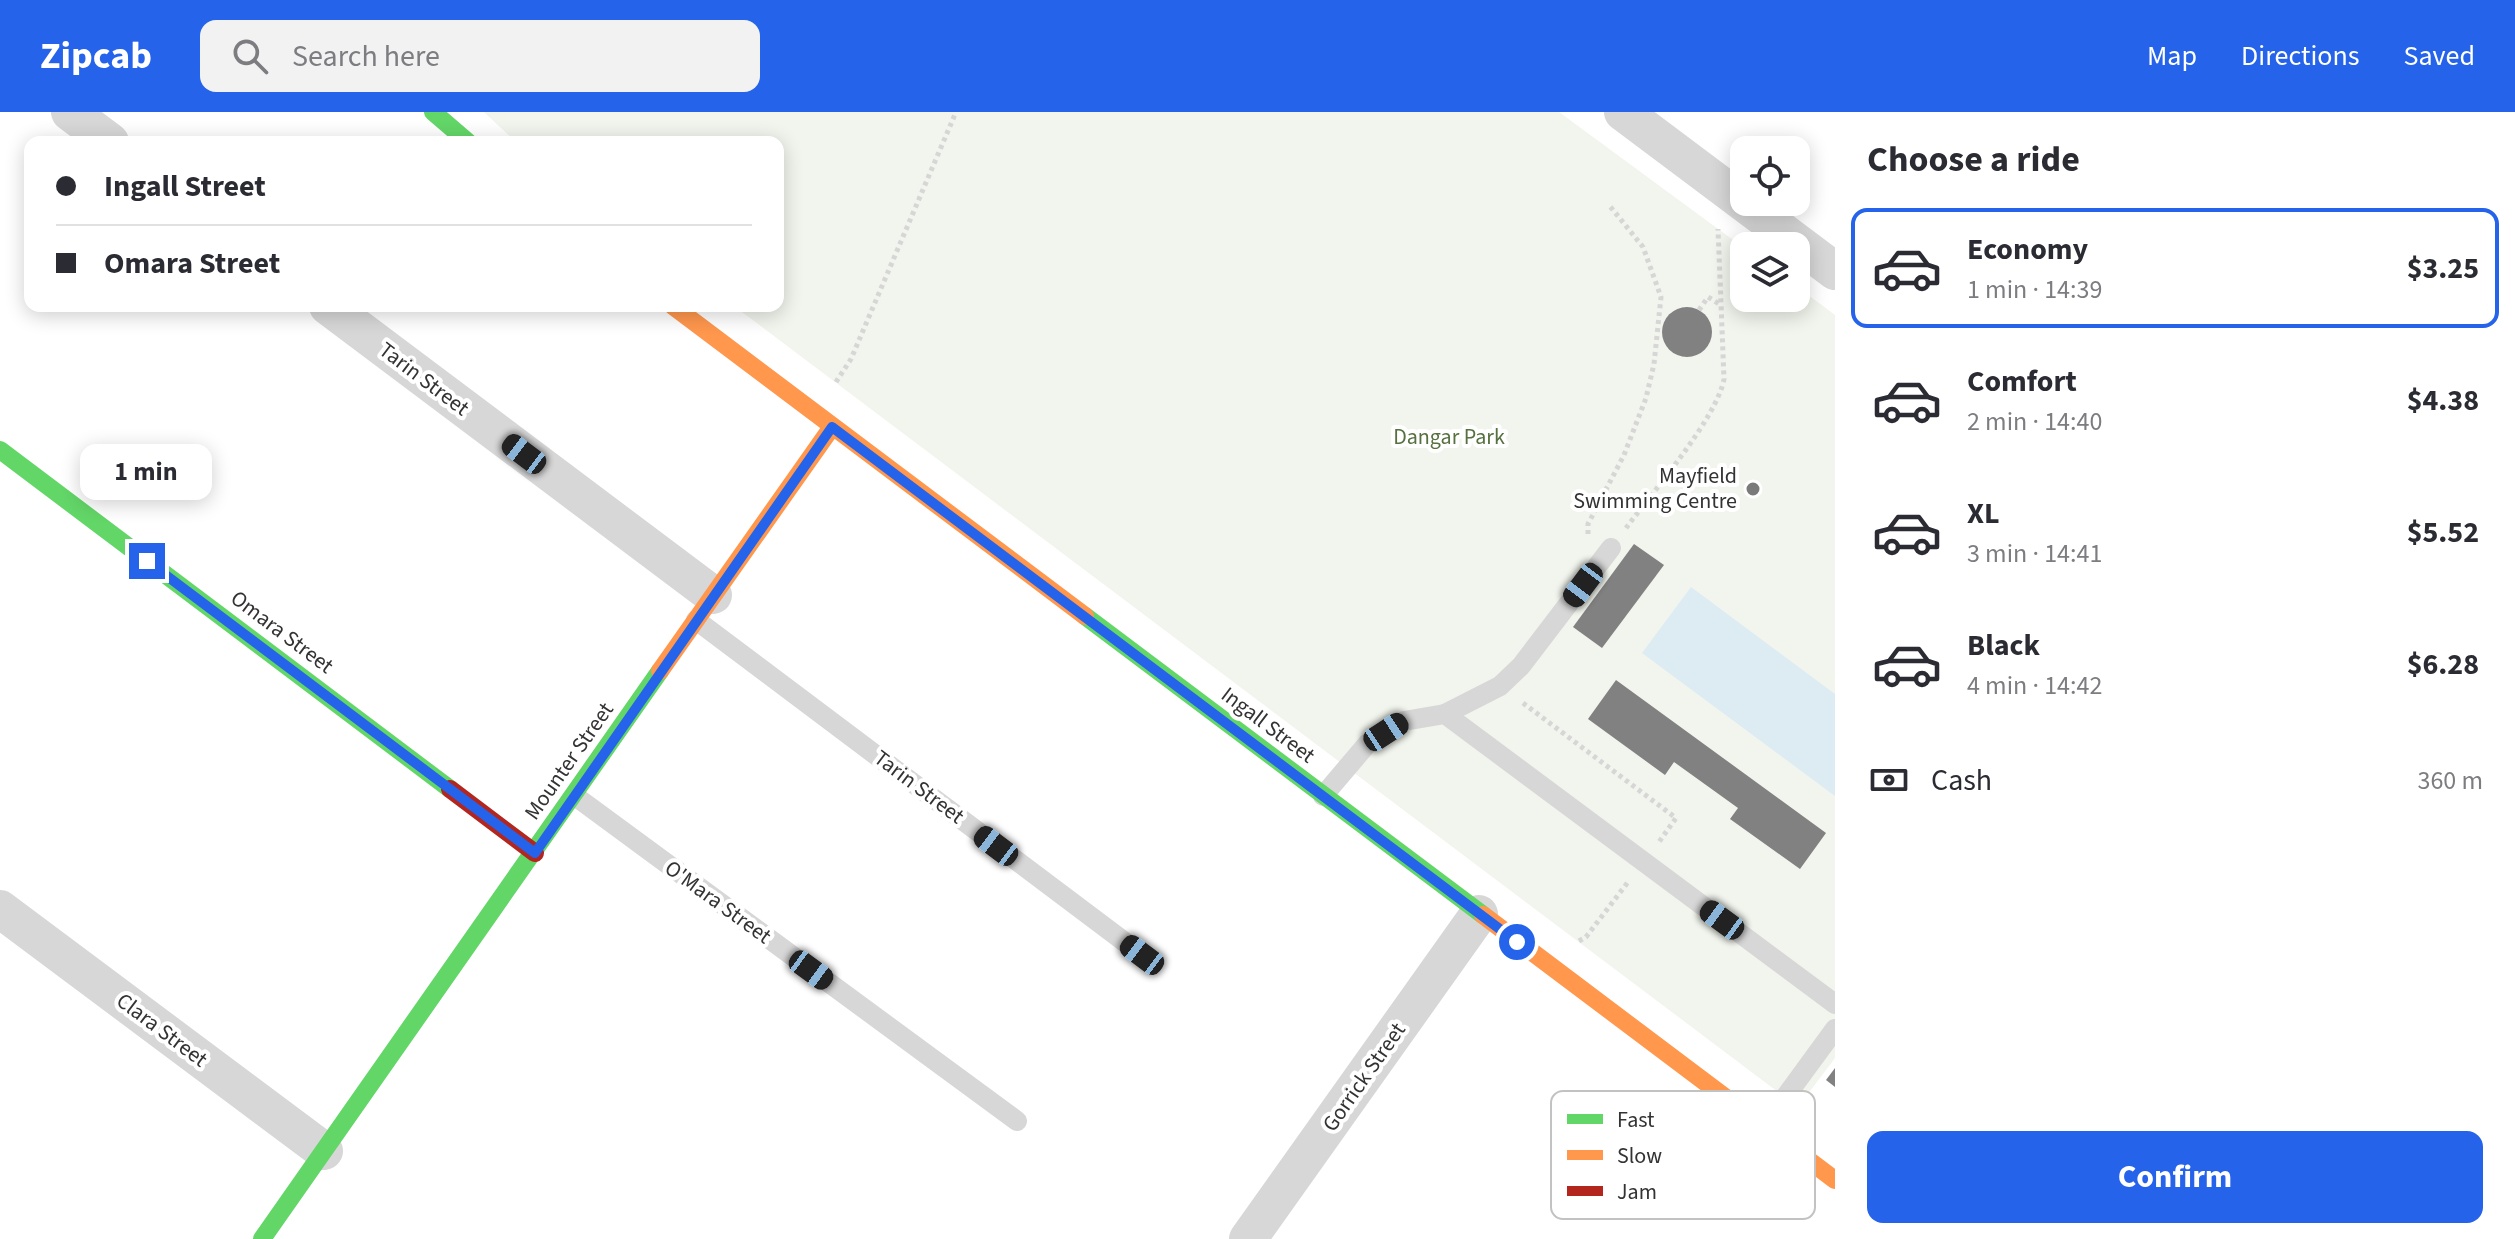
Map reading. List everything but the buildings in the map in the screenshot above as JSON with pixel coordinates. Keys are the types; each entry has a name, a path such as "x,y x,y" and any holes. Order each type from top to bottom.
{"street":[{"path":"70,112 102,136"},
{"path":"433,112 461,136"},
{"path":"1623,112 1835,271"},
{"name":"Tarin Street","path":"335,312 704,607"},
{"name":"Ingall Street","path":"681,312 1717,1091"},
{"name":"Mounter Street","path":"264,1238 832,427"},
{"name":"Omara Street","path":"0,450 535,853"},
{"name":"Clara Street","path":"0,909 324,1151"},
{"name":"Gorrick Street","path":"1248,1239 1479,914"},
{"name":"Ingall Street","path":"1815,1165 1835,1180"}],"lane":[{"path":"1323,796 1368,743 1404,721 1445,714 1500,686 1521,666 1611,548"},
{"name":"Tarin Street","path":"704,607 1142,955"},
{"path":"1445,714 1835,1004"},
{"name":"O'Mara Street","path":"575,796 1017,1121"},
{"path":"1790,1091 1835,1029"}],"path":[{"path":"833,386 851,359 956,112"},
{"path":"1604,493 1630,441 1646,398 1654,364 1661,297 1643,247 1609,205"},
{"path":"1611,548 1709,415 1722,392 1718,222"},
{"path":"1699,310 1708,297 1721,305"}],"green space":[{"name":"Dangar Park","path":"484,112 1559,112 1730,238 1730,312 1810,312 1810,296 1835,315 1835,1058 1810,1091 1777,1091 742,312 784,312 784,136 510,136"}],"shaded area":[{"path":"1691,587 1835,694 1835,796 1642,653"}],"traffic: fast":[{"path":"433,112 461,136"},
{"path":"0,450 450,789"},
{"path":"1085,616 1483,915"},
{"path":"262,1239 660,671"}],"traffic: slow":[{"path":"681,312 1085,616"},
{"path":"660,671 832,427"},
{"path":"1483,915 1717,1091"},
{"path":"1815,1165 1835,1180"}],"traffic: jam":[{"path":"450,789 535,853"}],"place":[{"name":"Mayfield Swimming Centre","path":"1753,489"}],"route":[{"path":"147,561 535,853 832,427 1517,942"}]}
